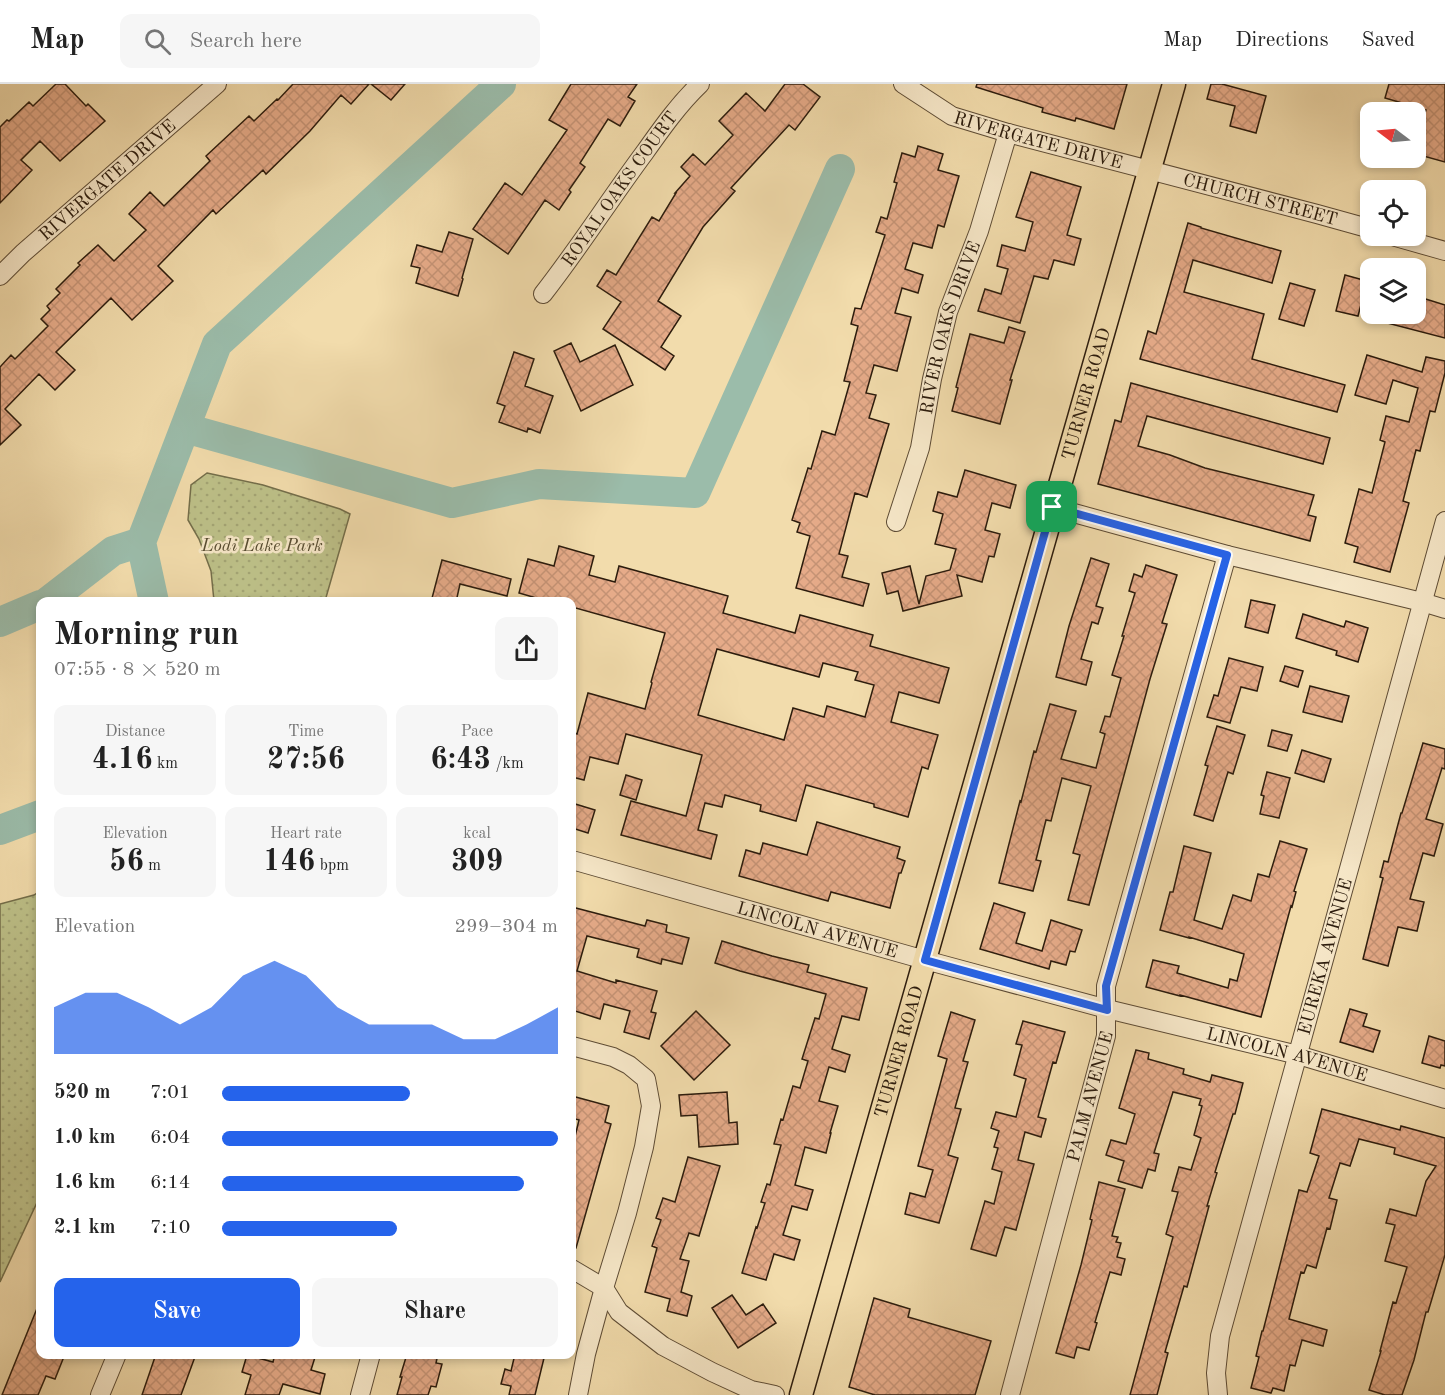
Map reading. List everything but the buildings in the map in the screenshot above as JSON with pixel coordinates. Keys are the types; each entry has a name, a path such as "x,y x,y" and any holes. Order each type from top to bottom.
{"main road":[{"name":"TURNER ROAD","path":"801,1395 1174,84"}],"street":[{"name":"RIVERGATE DRIVE","path":"0,276 49,230 217,84"},
{"name":"ROYAL OAKS COURT","path":"543,294 567,264 670,117 700,84"},
{"name":"RIVERGATE DRIVE","path":"903,84 952,116 1149,170"},
{"name":"RIVER OAKS DRIVE","path":"896,522 921,448 932,379 948,312 979,231 1008,133"},
{"name":"CHURCH STREET","path":"1149,170 1360,227"},
{"path":"1426,246 1445,251"},
{"path":"1052,507 1227,555 1445,609"},
{"name":"EUREKA AVENUE","path":"1218,1395 1216,1373 1220,1336 1445,521"},
{"name":"PALM AVENUE","path":"1010,1395 1106,1036 1106,986 1227,555"},
{"name":"LINCOLN AVENUE","path":"576,861 1107,1010 1298,1055 1445,1099"},
{"path":"576,1047 613,1057 629,1065 646,1079 651,1106 642,1158 586,1354 578,1395"},
{"path":"576,1271 604,1288 619,1312 663,1346 752,1390 775,1395"},
{"path":"100,1395 115,1359"},
{"path":"360,1395 370,1359"}],"green space":[{"name":"Lodi Lake Park","path":"207,473 263,485 350,514 326,597 214,597 211,571 199,539 188,520 191,485"},
{"path":"36,894 36,1205 0,1282 0,904"}],"waterway":[{"path":"141,542 217,344 501,84"},
{"path":"185,428 452,503 539,484 695,493 840,169"},
{"path":"53,597 113,551 141,542 153,597"},
{"path":"0,622 36,607"},
{"path":"0,830 36,816"}],"route":[{"path":"1052,507 1227,555 1106,986 1107,1010 925,960 1052,507"}]}
